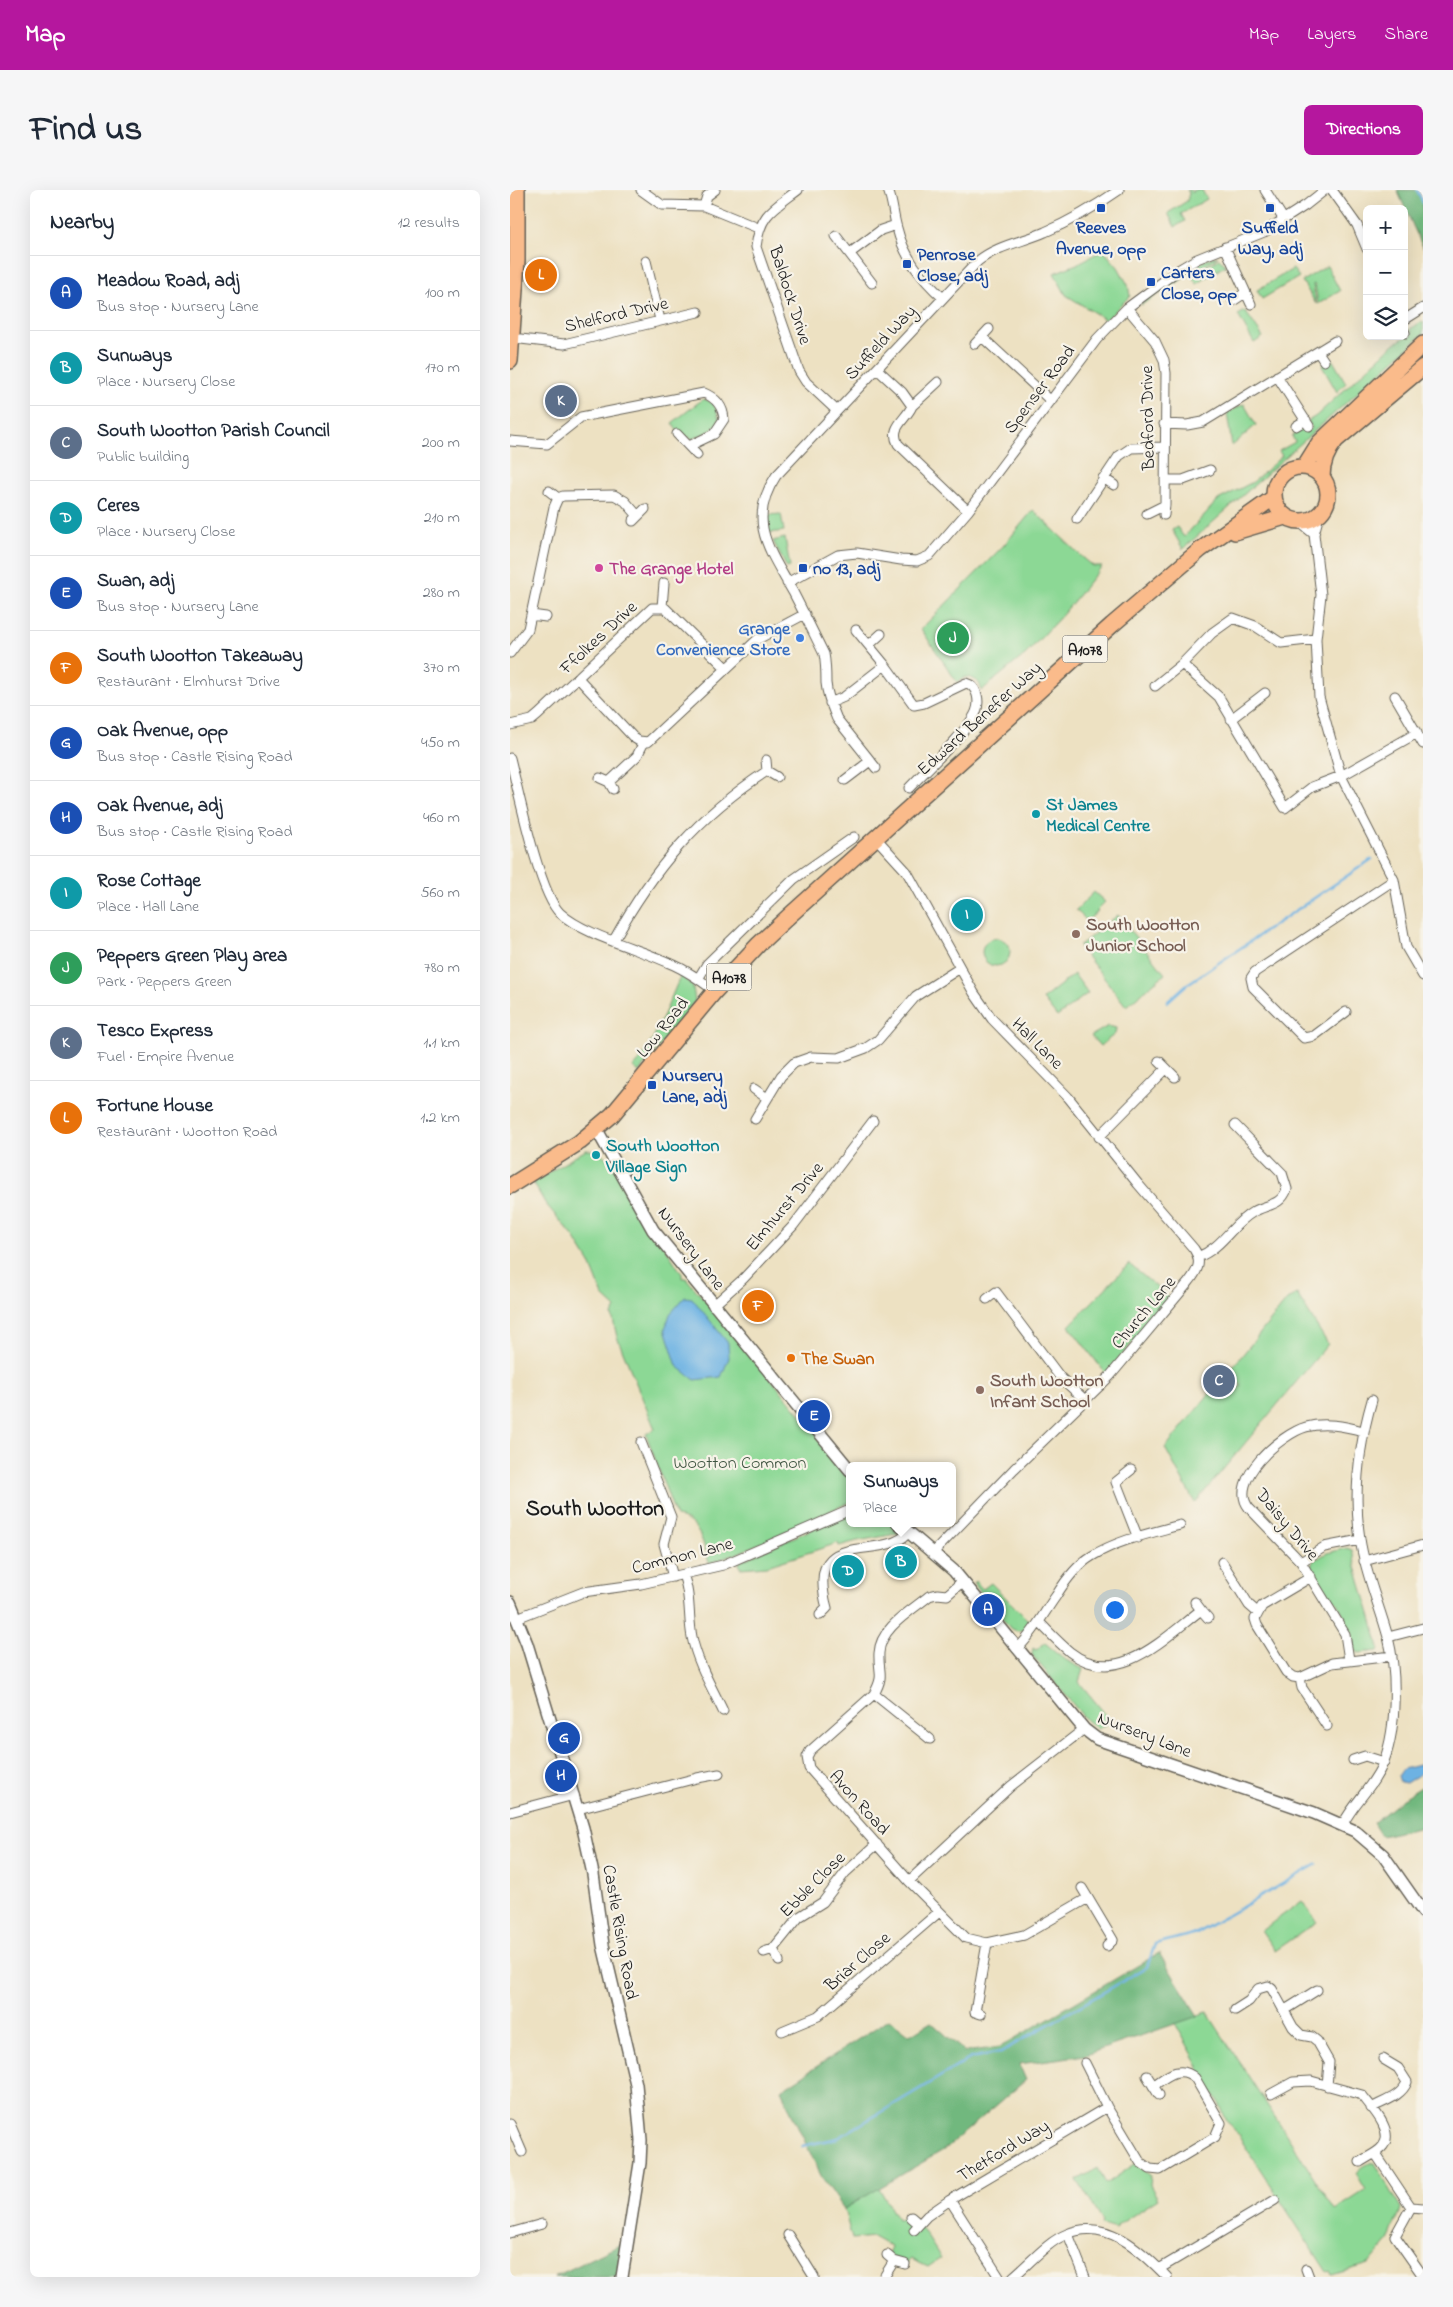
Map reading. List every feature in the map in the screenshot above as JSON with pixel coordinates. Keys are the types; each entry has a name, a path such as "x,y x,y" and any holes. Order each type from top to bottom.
{"main road":[{"path":"510,360 517,260 517,190"},
{"path":"1304,467 1319,443 1423,344"},
{"path":"1322,476 1328,450 1336,440 1423,367"},
{"path":"1292,519 1276,506 1273,490 1281,475 1296,467 1315,470 1322,476 1328,495 1324,509 1318,515"},
{"name":"Edward Benefer Way","path":"876,838 1071,661 1200,550 1273,498"},
{"name":"Edward Benefer Way","path":"1200,550 1241,529 1292,519 1306,521 1318,515"},
{"name":"Low Road","path":"510,1186 596,1130 622,1106 716,992 759,944 876,838"}],"street":[{"path":"641,190 662,205 704,206 758,228"},
{"path":"704,206 707,196 715,190"},
{"name":"Baldock Drive","path":"798,190 770,211 758,228 756,247 799,371 806,382 836,410"},
{"path":"888,190 900,240 912,264 925,282 943,298"},
{"name":"Suffield Way","path":"830,703 826,685 824,654 764,537 762,524 764,499 776,476 836,410 986,254 1045,232 1094,207 1119,190"},
{"path":"1265,190 1284,220"},
{"name":"Spenser Road","path":"788,583 838,555 857,553 917,561 928,556 968,511 1097,339 1127,308 1180,269 1197,259 1264,232 1325,190"},
{"path":"1332,190 1357,225 1363,240"},
{"path":"850,253 881,230 896,225"},
{"path":"836,236 872,283"},
{"path":"1225,248 1251,304"},
{"path":"646,261 660,320"},
{"path":"1233,301 1245,293"},
{"name":"Bedford Drive","path":"1127,308 1155,341 1164,360 1166,373 1164,515"},
{"path":"1408,317 1423,308"},
{"name":"Shelford Drive","path":"512,338 564,344 698,312"},
{"path":"975,344 989,329"},
{"path":"982,337 1051,401"},
{"path":"1164,424 1187,425 1203,422 1335,341"},
{"path":"1318,352 1324,361"},
{"path":"877,369 902,392 912,406"},
{"path":"1277,376 1308,423 1296,426"},
{"path":"938,382 912,406 908,415 896,427 894,437 898,444 968,511"},
{"path":"510,441 547,444 581,417 704,393 714,398 722,406 724,419 714,434 689,446"},
{"path":"677,434 697,455"},
{"path":"1077,519 1119,456 1131,448 1164,446"},
{"name":"Bedford Drive","path":"1165,480 1183,480 1210,470"},
{"path":"1103,478 1114,485"},
{"path":"549,491 558,498"},
{"path":"510,653 528,629 554,506 558,498 563,496 614,495 625,501 639,515"},
{"path":"1147,514 1165,505"},
{"path":"1318,515 1314,534 1321,595 1316,639 1319,697 1341,776 1394,880 1406,946 1423,976"},
{"path":"1292,519 1314,534"},
{"path":"662,607 664,583"},
{"name":"Ffolkes Drive","path":"510,725 532,720 648,611 662,607 726,668"},
{"path":"578,678 634,738 644,742 653,739 758,638 804,614"},
{"path":"531,615 546,617"},
{"path":"1155,686 1182,664 1212,633 1233,618 1256,626 1281,643 1316,639"},
{"path":"856,630 885,665 914,705 924,703 966,683 972,686 977,694 977,710 966,726 909,788"},
{"path":"868,645 881,634"},
{"path":"1182,664 1219,697 1283,810 1312,787 1341,776 1417,733"},
{"path":"876,768 837,718 830,703 844,697 885,665"},
{"path":"1231,719 1264,692"},
{"path":"1395,696 1423,744"},
{"path":"608,783 636,756 644,742"},
{"path":"510,758 528,832 551,902 559,912 571,922 666,961 698,979 716,992"},
{"path":"766,760 767,771"},
{"path":"845,780 870,760"},
{"path":"614,940 645,887 681,842 723,802 767,771"},
{"path":"767,771 777,776"},
{"name":"Hall Lane","path":"876,838 907,872 960,968 992,1019 1057,1085 1194,1249 1198,1257"},
{"path":"698,979 707,964 746,933 796,881 850,841"},
{"path":"1346,1012 1314,1036 1304,1038 1253,987 1251,978 1255,972 1394,880"},
{"path":"755,1119 781,1076 794,1063 811,1057 839,1058 871,1045 886,1032 916,996 960,968"},
{"path":"1159,1061 1175,1077"},
{"path":"1100,1137 1166,1069"},
{"path":"754,1089 767,1098"},
{"name":"Elmhurst Drive","path":"714,1306 743,1279 793,1226 873,1121"},
{"path":"1198,1257 1214,1249 1253,1212 1281,1200 1287,1189 1282,1172 1235,1125"},
{"name":"Nursery Lane","path":"596,1130 653,1230 846,1465"},
{"name":"Church Lane","path":"933,1553 1014,1469 1110,1376 1188,1283 1198,1267 1198,1257"},
{"path":"987,1299 1004,1286"},
{"path":"996,1292 1060,1377 1085,1400"},
{"path":"1343,1824 1348,1813 1375,1779 1384,1762 1390,1739 1394,1692 1392,1656 1388,1637 1364,1561 1360,1540 1357,1487 1359,1451 1372,1400"},
{"name":"Daisy Drive","path":"1349,1660 1345,1634 1302,1562 1244,1502 1242,1493 1245,1483 1270,1448 1285,1436 1305,1427 1324,1424 1344,1426 1363,1431"},
{"path":"640,1442 671,1517 664,1544 678,1576 686,1583 689,1619 695,1651 723,1711"},
{"path":"1131,1470 1114,1479 1138,1538"},
{"name":"Common Lane","path":"517,1618 583,1592 640,1584 678,1576 738,1559 846,1512"},
{"path":"1017,1649 1027,1639 1078,1566 1092,1556 1138,1538 1180,1526"},
{"name":"Nursery Lane","path":"902,1527 963,1581 1084,1729 1098,1739 1343,1824 1360,1835 1383,1855 1423,1912"},
{"path":"820,1615 827,1608 823,1592 824,1573 832,1559 856,1548 897,1542 908,1533"},
{"path":"1302,1562 1324,1547 1360,1540"},
{"path":"1364,1561 1423,1545"},
{"path":"1222,1562 1249,1605 1257,1612"},
{"path":"1311,1577 1273,1599 1257,1612 1255,1619 1286,1672 1293,1677 1300,1678 1332,1663 1392,1656"},
{"path":"929,1740 874,1694 881,1682 882,1673 879,1654 884,1635 928,1596 946,1595 963,1581"},
{"name":"Castle Rising Road","path":"510,1602 517,1618 578,1809 593,1874 604,1946 633,2069 638,2102 640,2163 622,2277"},
{"path":"1195,1602 1208,1618"},
{"path":"1039,1622 1071,1653 1091,1662 1110,1666 1141,1655 1201,1610"},
{"path":"1388,1637 1423,1628"},
{"path":"1300,1678 1302,1688 1326,1726"},
{"name":"Avon Road","path":"874,1694 813,1747 807,1757 809,1768 939,1912 966,1938 987,1943"},
{"path":"909,1881 1011,1786 1084,1729"},
{"path":"1353,1760 1365,1756 1384,1762"},
{"path":"578,1809 719,1774"},
{"path":"510,1812 574,1795"},
{"name":"Ebble Close","path":"774,1949 799,1917 823,1902 845,1873 877,1844"},
{"path":"1082,1888 1113,1940 1107,1946"},
{"path":"981,2014 975,2012 987,1943 1024,1935 1088,1898"},
{"name":"Briar Close","path":"782,2031 818,2016 939,1912"},
{"path":"764,1952 774,1949 779,1961"},
{"path":"1235,2010 1249,2001 1258,1989 1268,1986 1285,2010 1293,2027 1301,2035 1312,2037 1329,2062 1327,2086"},
{"path":"1285,2010 1317,1990"},
{"path":"792,2027 796,2037"},
{"path":"1371,2108 1398,2094 1407,2082 1398,2068 1383,2059"},
{"path":"1085,2063 1086,2073 1140,2162 1150,2169 1160,2170 1218,2133 1221,2123 1220,2118 1191,2074 1185,2071 1175,2072 1153,2086"},
{"path":"1147,2076 1158,2095"},
{"path":"1271,2094 1293,2082 1311,2081 1362,2095 1386,2132 1386,2140 1383,2147 1360,2162"},
{"name":"Thetford Way","path":"911,2217 916,2227 927,2216 950,2200 1107,2107"},
{"path":"510,2124 517,2147"},
{"path":"1375,2153 1410,2207"},
{"path":"950,2200 999,2277"},
{"path":"1159,2269 1271,2202 1273,2213"},
{"path":"1410,2207 1423,2208"},
{"path":"1410,2207 1395,2236 1423,2276"},
{"path":"510,2233 542,2224"},
{"path":"1013,2277 1057,2240 1068,2234 1088,2229 1119,2237 1140,2250 1167,2277"},
{"path":"1068,2234 1084,2277"},
{"path":"788,2235 814,2277"},
{"path":"794,2244 803,2238"},
{"path":"884,2277 891,2258 905,2264"}],"green space":[{"path":"1187,190 1191,190 1192,193 1194,190 1202,190 1207,199 1181,214 1185,221 1175,227 1168,213 1187,201 1189,193"},
{"path":"1397,190 1417,190 1423,204 1423,248 1408,215 1408,205 1404,205"},
{"path":"1103,250 1118,267 1128,285 1130,296 1106,320 1066,295 1054,273 1077,264"},
{"path":"1212,257 1218,257 1141,305 1142,302 1180,273"},
{"path":"1219,259 1226,265 1197,284 1191,276"},
{"path":"1327,266 1340,291 1318,304 1315,285 1313,284 1316,304 1302,281"},
{"path":"1293,269 1299,277 1262,299 1257,290"},
{"path":"1245,311 1263,337 1254,343 1238,315"},
{"path":"1423,321 1423,334 1183,549 1172,530 1177,527 1184,537 1218,500 1253,482 1282,456 1279,451 1295,442 1292,436 1298,431 1306,432 1312,428 1308,421 1316,416 1394,344 1401,340 1408,340 1408,335 1412,333 1410,329"},
{"path":"1332,359 1346,383 1337,392 1322,366"},
{"path":"703,399 712,403 716,408 718,417 720,417 713,429 692,439 678,432 672,423"},
{"path":"1244,404 1256,425 1232,446 1227,413"},
{"path":"1033,510 1093,566 1102,566 1064,613 1026,654 981,691 979,683 972,678 966,677 957,682 921,629 1004,545"},
{"path":"781,514 784,531 769,533 768,515"},
{"path":"785,538 790,567 787,568 773,541"},
{"path":"1094,892 1105,902 1087,921 1076,910"},
{"path":"1118,915 1165,974 1126,1006 1079,946"},
{"path":"996,938 1006,942 1010,952 1006,962 996,966 986,962 982,952 986,942"},
{"path":"1074,974 1088,993 1057,1017 1043,999"},
{"path":"681,975 693,987 695,1001 639,1072 633,1067 640,1060 653,1038"},
{"path":"1108,1026 1116,1028 1115,1034 1100,1046 1091,1036"},
{"name":"Wootton Common","path":"586,1150 596,1151 609,1161 682,1274 682,1278 686,1278 846,1468 846,1504 736,1554 709,1563 702,1541 695,1528 690,1522 676,1517 646,1434 655,1429 617,1337 612,1315 616,1308 603,1296 590,1263 574,1237 545,1203 533,1182"},
{"path":"1129,1264 1170,1298 1106,1374 1069,1326"},
{"path":"1297,1294 1328,1344 1195,1503 1165,1448 1214,1388 1217,1390 1219,1387 1225,1392 1227,1389 1234,1394 1241,1385 1227,1374 1287,1300"},
{"path":"846,1514 846,1527 897,1527 899,1530 896,1534 839,1546 838,1543 767,1566 740,1568 739,1562"},
{"path":"1347,1548 1352,1550 1376,1636 1378,1651 1359,1653 1354,1650 1352,1634 1343,1619 1344,1615 1335,1600 1330,1598 1311,1567 1313,1561 1327,1553"},
{"path":"975,1581 983,1589 991,1583 1031,1623 1025,1630 1017,1631 1010,1628 992,1606 994,1605 990,1600 988,1601 974,1584"},
{"path":"1045,1643 1066,1660 1083,1669 1079,1682 1111,1721 1098,1729 1087,1721 1032,1655 1033,1648 1036,1650"},
{"path":"1423,1786 1423,1827 1381,1836 1373,1823 1405,1797"},
{"path":"1302,1901 1317,1922 1275,1951 1261,1931"},
{"path":"1159,1953 1198,2016 1085,2055 1019,2064 1026,2080 945,2149 844,2209 821,2176 781,2090 889,2019 910,2035 931,2022 965,2052 1000,2047"},
{"path":"1207,2012 1335,2210 1366,2190 1356,2173 1364,2165 1375,2163 1401,2208 1391,2231 1390,2239 1369,2264 1332,2275 1330,2271 1327,2272 1232,2126 1227,2122 1220,2105 1198,2070 1199,2066 1175,2023"},
{"path":"1135,2164 1151,2176 1150,2185 1158,2199 1118,2225 1116,2229 1101,2225 1102,2220 1077,2180 1098,2168 1106,2184"},
{"path":"879,2188 897,2219 911,2217 919,2224 941,2258 928,2267 911,2259 905,2264 887,2255 891,2247 873,2237 852,2239 844,2209"},
{"path":"622,2244 618,2277 554,2277"}],"water":[{"path":"685,1297 692,1298 728,1343 729,1358 721,1377 695,1380 677,1366 665,1329 670,1314"},
{"path":"1423,1764 1423,1772 1406,1783 1400,1782 1398,1776 1403,1769"}],"waterway":[{"path":"1417,190 1423,203"},
{"path":"1167,1002 1186,985 1372,859"},
{"path":"802,2146 838,2138 971,2058 1001,2052 1147,1967 1155,1944 1197,1933 1317,1864"}],"place":[{"name":"Reeves Avenue, opp","path":"1101,208"},
{"name":"Suffield Way, adj","path":"1270,208"},
{"name":"Penrose Close, adj","path":"907,264"},
{"name":"Fortune House","path":"541,275"},
{"name":"Carters Close, opp","path":"1151,282"},
{"name":"Tesco Express","path":"561,401"},
{"name":"The Grange Hotel","path":"599,568"},
{"name":"no 13, adj","path":"803,568"},
{"name":"Grange Convenience Store","path":"800,638"},
{"name":"Peppers Green Play area","path":"953,638"},
{"name":"St James Medical Centre","path":"1036,814"},
{"name":"Rose Cottage","path":"967,915"},
{"name":"South Wootton Junior School","path":"1076,934"},
{"name":"Nursery Lane, adj","path":"652,1085"},
{"name":"South Wootton Village Sign","path":"596,1155"},
{"name":"South Wootton Takeaway","path":"758,1306"},
{"name":"The Swan","path":"791,1358"},
{"name":"South Wootton Parish Council","path":"1219,1381"},
{"name":"South Wootton Infant School","path":"980,1390"},
{"name":"Swan, adj","path":"814,1416"},
{"name":"Sunways","path":"901,1562"},
{"name":"Ceres","path":"848,1571"},
{"name":"Meadow Road, adj","path":"988,1610"},
{"name":"Oak Avenue, opp","path":"564,1738"},
{"name":"Oak Avenue, adj","path":"561,1776"}],"district":[{"name":"South Wootton","path":"595,1507"}]}
